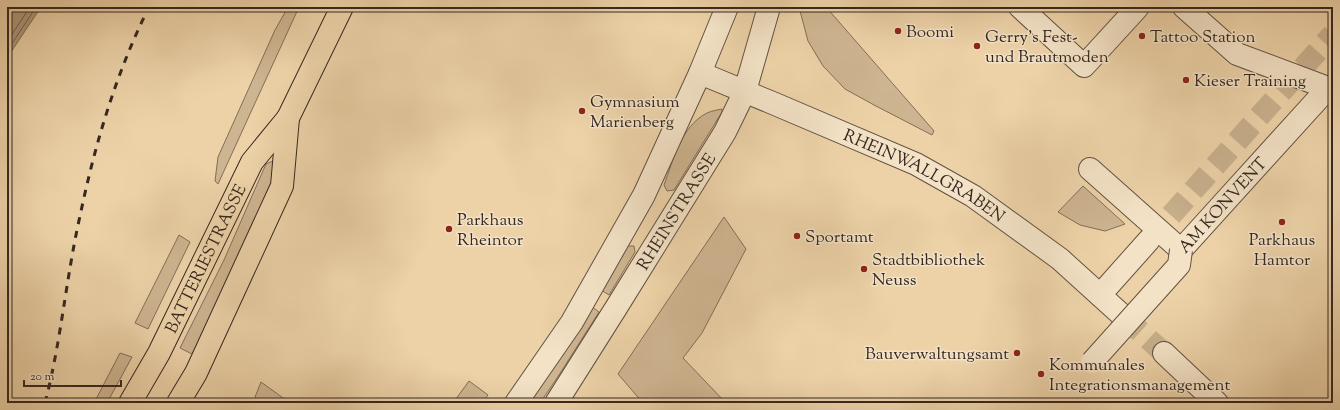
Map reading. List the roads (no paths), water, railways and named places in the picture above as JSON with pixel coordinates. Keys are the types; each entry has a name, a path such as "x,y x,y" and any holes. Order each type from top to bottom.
{"main road":[{"name":"BATTERIESTRASSE","path":"130,403 159,354 252,162 288,118 342,7"},
{"name":"BATTERIESTRASSE","path":"178,403 196,373 282,186 288,118"}],"street":[{"name":"RHEINSTRASSE","path":"516,403 572,322 644,195 700,73 727,7"},
{"name":"RHEINSTRASSE","path":"556,403 725,132 745,91 769,7"},
{"path":"1020,7 1084,66 1138,7"},
{"name":"AM KONVENT","path":"1092,362 1179,265 1181,250 1331,90 1237,54 1184,7"},
{"name":"RHEINWALLGRABEN","path":"700,73 916,164 973,196 1060,259 1124,317"},
{"path":"1090,169 1181,250"},
{"path":"1100,295 1149,240"},
{"path":"1164,353 1217,403"}],"water":[{"path":"7,7 41,7 7,58"}],"tunnel":[{"path":"1149,240 1333,34"},
{"path":"1124,317 1164,353"}],"railway":[{"path":"45,403 51,380 75,239 92,162 126,57 149,7"}],"place":[{"name":"Boomi","path":"898,31"},
{"name":"Tattoo Station","path":"1142,36"},
{"name":"Gerry's Fest- und Brautmoden","path":"977,46"},
{"name":"Kieser Training","path":"1186,80"},
{"name":"Gymnasium Marienberg","path":"582,111"},
{"name":"Parkhaus Hamtor","path":"1282,222"},
{"name":"Parkhaus Rheintor","path":"449,229"},
{"name":"Sportamt","path":"797,236"},
{"name":"Stadtbibliothek Neuss","path":"864,269"},
{"name":"Bauverwaltungsamt","path":"1017,353"},
{"name":"Kommunales Integrationsmanagement","path":"1041,374"}]}
